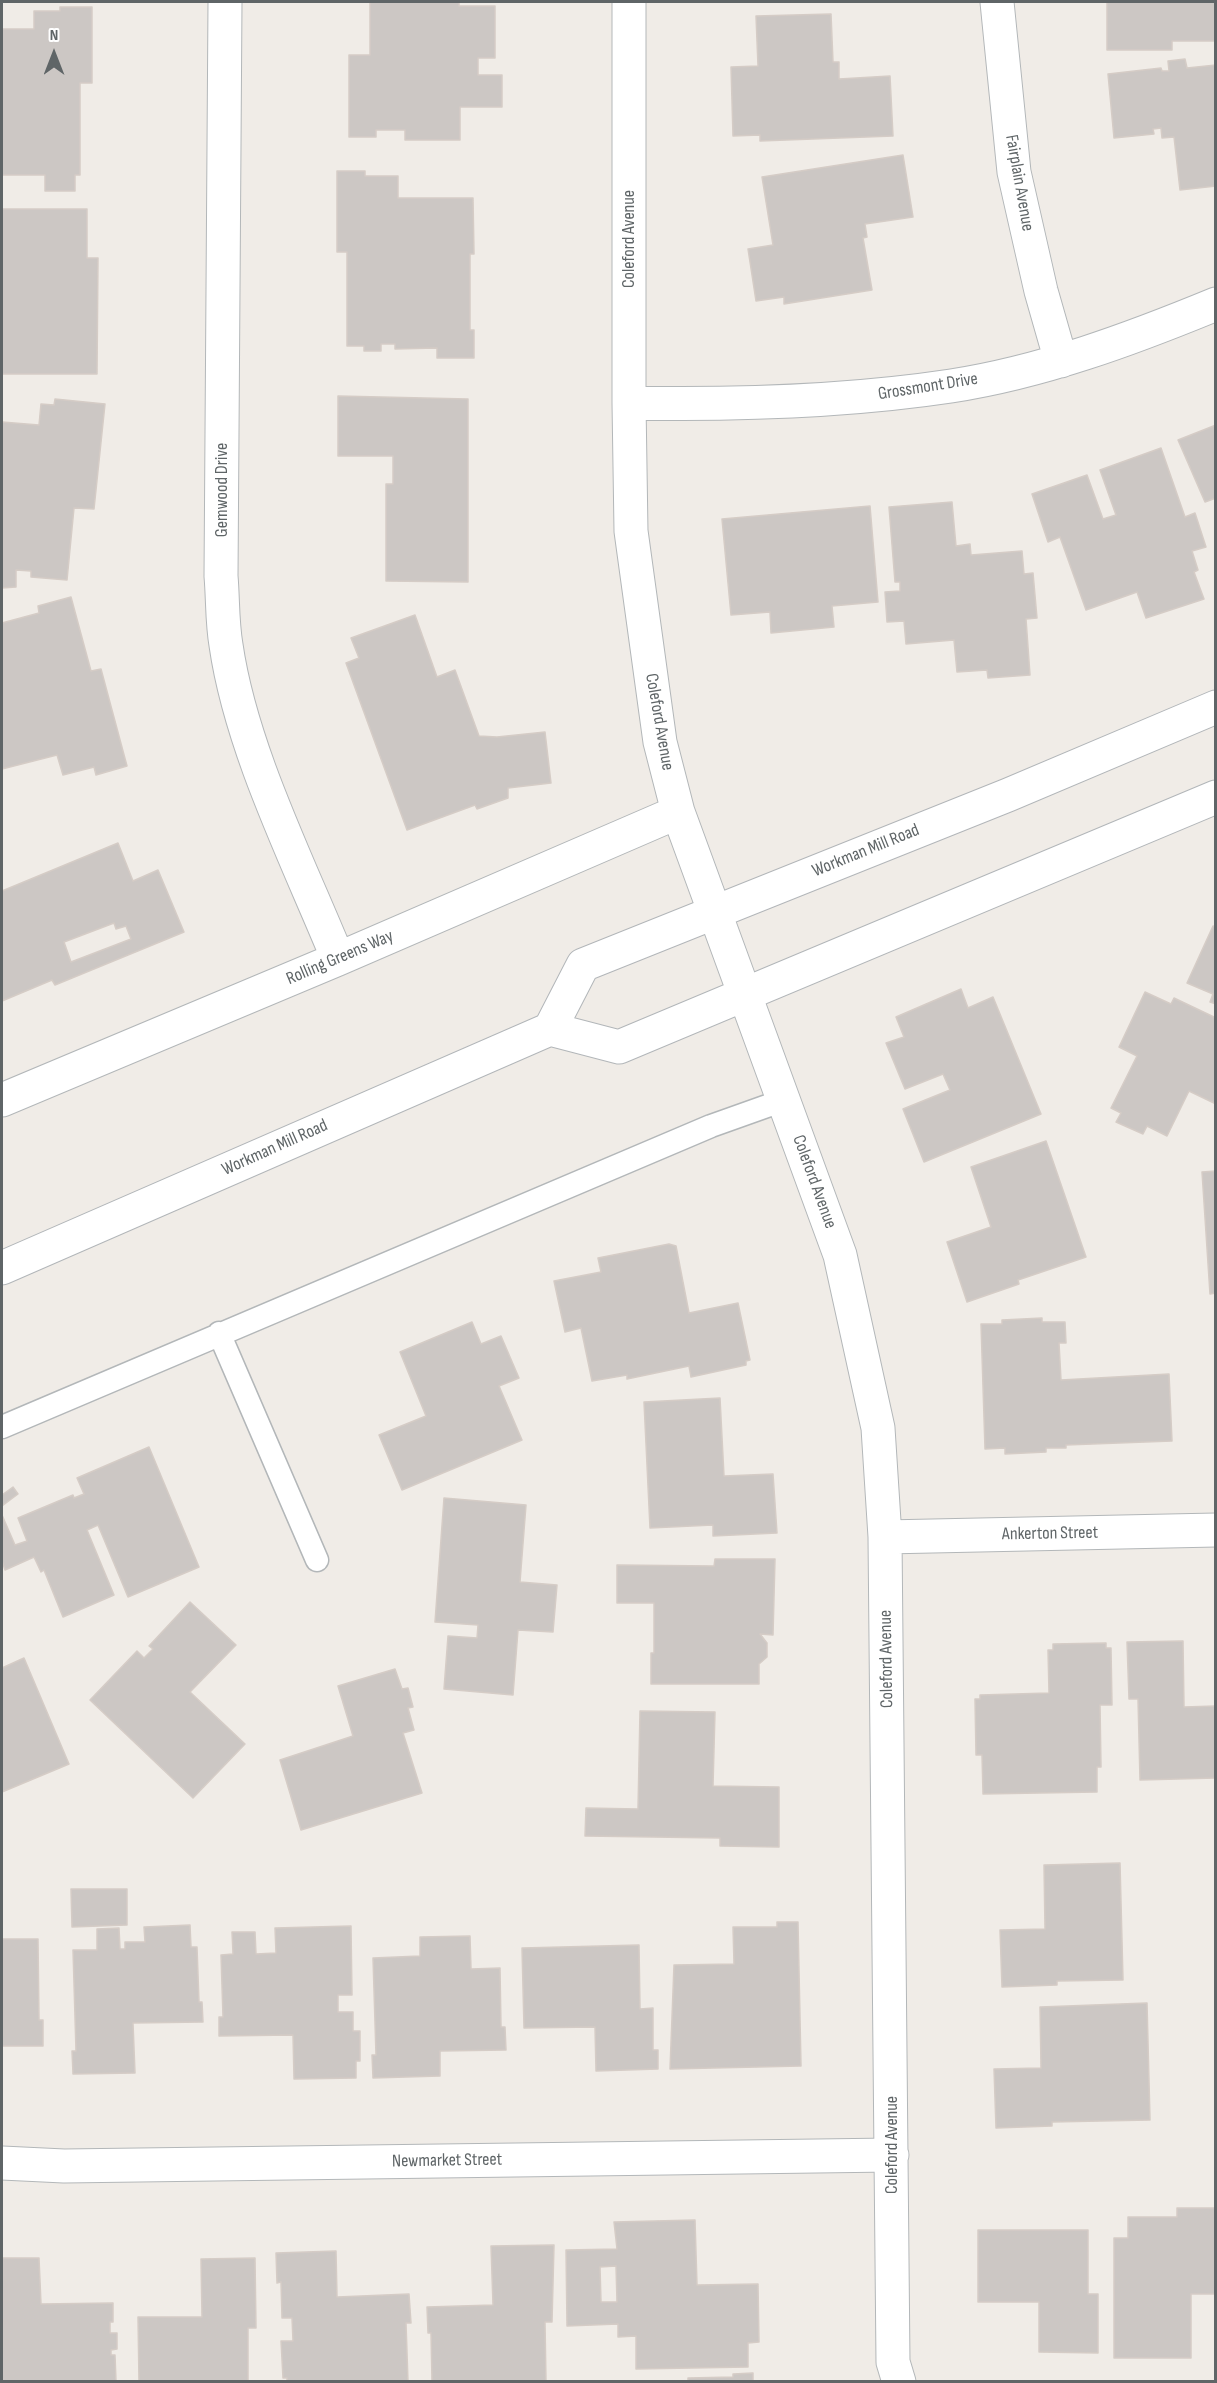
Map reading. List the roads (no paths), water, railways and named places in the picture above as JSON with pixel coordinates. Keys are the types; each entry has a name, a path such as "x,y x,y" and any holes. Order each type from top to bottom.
{"street":[{"name":"Gemwood Drive","path":"225,2 221,576 226,645 239,704 258,764 338,959"},
{"name":"Coleford Avenue","path":"629,2 629,403 632,531 660,742 678,812 840,1255 878,1428 885,1537 893,2362 899,2382"},
{"name":"Fairplain Avenue","path":"997,2 1014,172 1041,291 1061,361"},
{"name":"Grossmont Drive","path":"629,403 695,404 850,398 953,385 1061,361 1215,304"},
{"name":"Workman Mill Road","path":"2,1268 550,1029 583,965 1008,795 1215,707"},
{"path":"550,1029 619,1047 1215,797"},
{"name":"Rolling Greens Way","path":"2,1100 338,959 678,812"},
{"name":"Ankerton Street","path":"885,1537 1215,1530"},
{"name":"Newmarket Street","path":"2,2163 64,2166 892,2155"}],"lane":[{"path":"2,1427 711,1126 783,1100"},
{"path":"219,1333 317,1560"}]}
